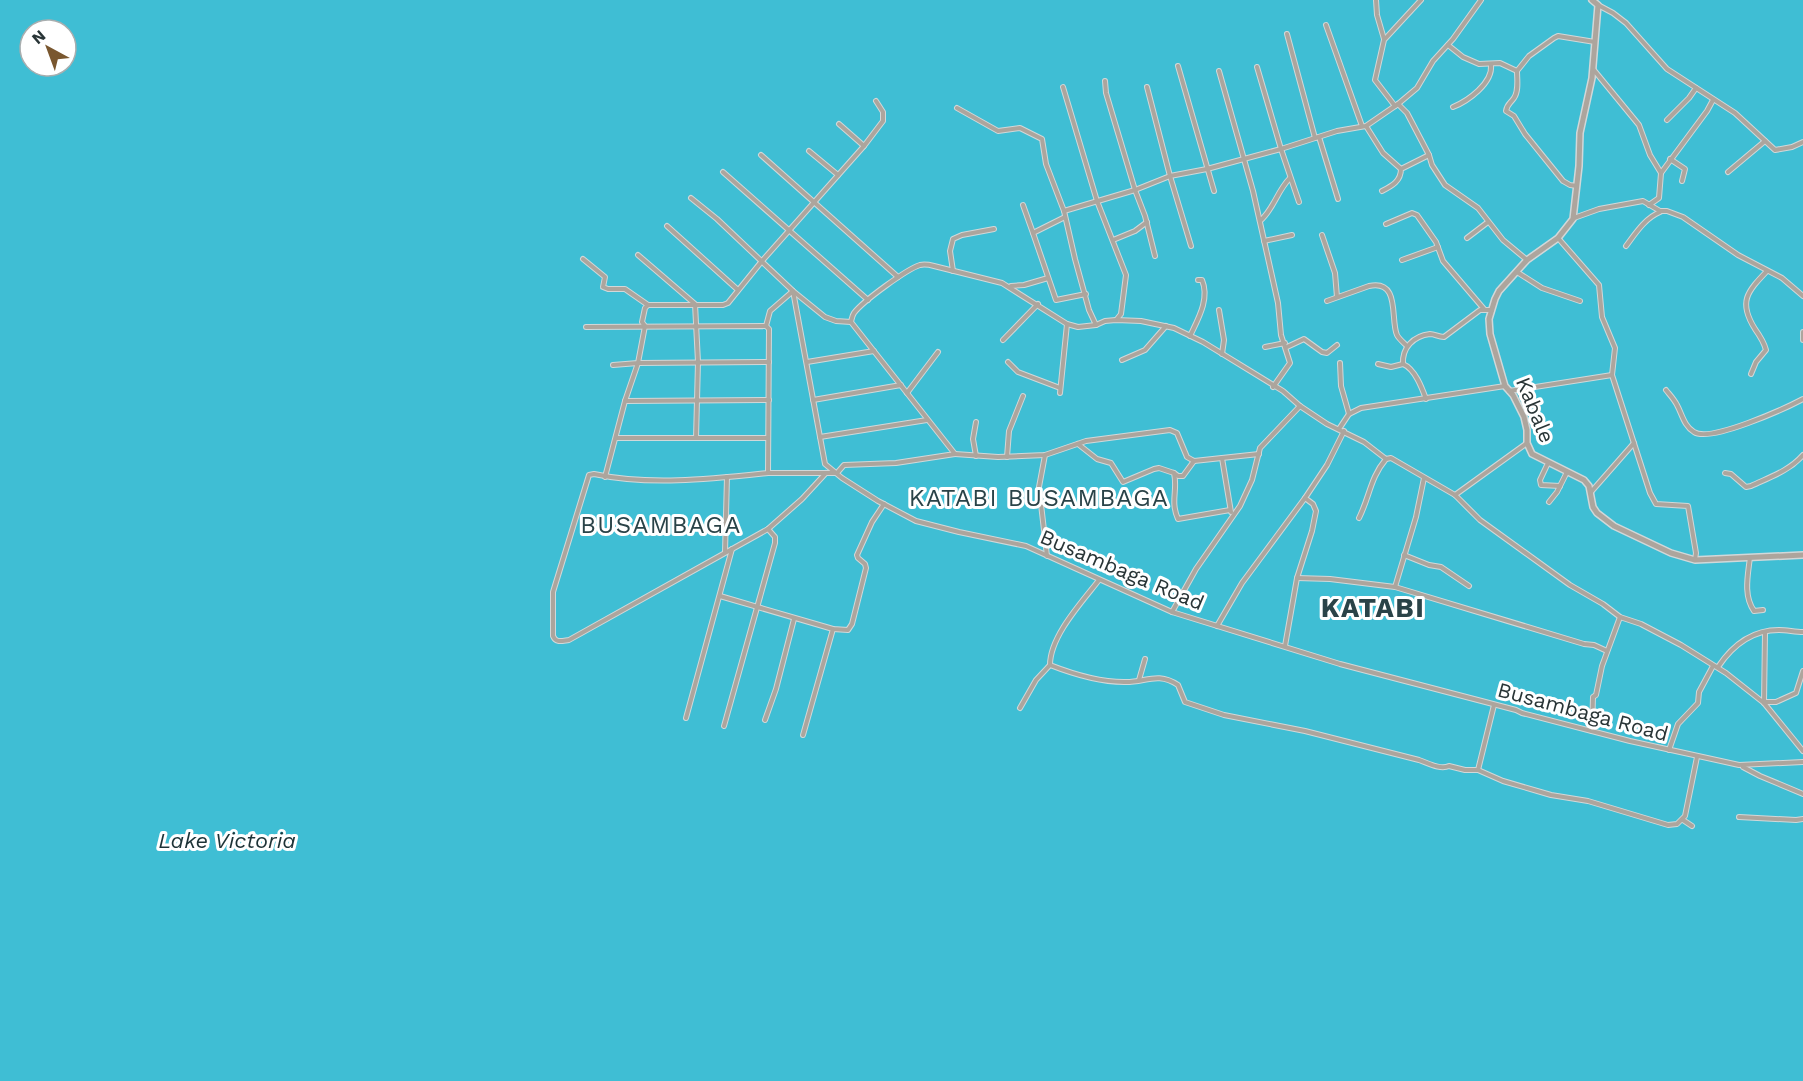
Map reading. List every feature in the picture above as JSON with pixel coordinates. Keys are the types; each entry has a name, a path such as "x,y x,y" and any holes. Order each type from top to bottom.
{"street":[{"path":"1376,0 1377,15 1384,40 1375,80 1407,113 1432,165 1445,185 1478,208 1508,246 1527,260"},
{"path":"1384,40 1422,0"},
{"path":"1064,210 1135,190 1170,176 1207,169 1317,137 1364,126 1397,105 1417,88 1433,61 1448,45 1481,0"},
{"path":"1592,0 1621,18 1660,63 1736,113 1774,150 1792,147 1803,142"},
{"path":"1573,219 1580,133 1593,68 1598,5"},
{"path":"1326,25 1364,126 1383,153 1401,169"},
{"path":"1287,34 1338,199"},
{"path":"1577,186 1563,181 1525,134 1514,116 1506,111 1507,105 1513,100 1516,92 1517,71 1529,56 1558,36 1595,42"},
{"path":"1448,45 1463,57 1479,64 1500,63 1517,71"},
{"path":"1453,107 1471,98 1490,74 1491,64"},
{"path":"1178,66 1214,191"},
{"path":"1257,67 1299,202"},
{"path":"1593,68 1638,125 1650,155 1661,173"},
{"path":"1219,71 1245,158 1278,303 1281,335 1290,363 1273,387"},
{"path":"1105,81 1106,93 1147,222 1155,256"},
{"path":"1063,87 1097,201 1126,275 1121,314 1116,320"},
{"path":"1147,87 1191,246"},
{"path":"1667,120 1689,98 1695,88"},
{"path":"1649,205 1659,198 1661,173 1713,100"},
{"path":"583,259 604,275 603,287 625,289 648,305 726,304 864,146 883,121 883,112 876,101"},
{"path":"957,108 998,131 1020,128 1042,139 1046,164 1064,210 1074,259 1089,310 1096,325"},
{"path":"839,124 864,146"},
{"path":"1728,172 1765,141"},
{"path":"809,151 838,175"},
{"path":"761,155 898,277"},
{"path":"1401,169 1429,155"},
{"path":"1670,159 1685,169 1682,181"},
{"path":"1382,191 1393,186 1401,169"},
{"path":"723,172 868,300"},
{"path":"1260,221 1269,213 1275,198 1290,177"},
{"path":"691,198 793,291 831,320 851,322 955,454"},
{"path":"1573,219 1587,212 1643,201 1660,211"},
{"path":"1023,205 1056,300 1086,294"},
{"path":"1626,246 1640,227 1654,214 1667,211 1683,217 1738,255 1782,278 1803,296"},
{"path":"1386,224 1414,213 1438,247 1443,261 1484,309"},
{"path":"1033,233 1065,217"},
{"name":"Kabale","path":"1573,219 1558,238 1527,260 1499,291 1489,320 1490,334 1507,389 1524,417 1527,443 1532,454 1584,480 1589,486 1593,507 1601,518 1671,553 1695,560 1803,555"},
{"path":"1113,240 1135,231 1147,222"},
{"path":"1467,238 1488,222"},
{"path":"666,226 738,290"},
{"path":"954,271 950,251 953,239 994,229"},
{"path":"1264,241 1292,235"},
{"path":"1322,235 1335,273 1337,297"},
{"path":"1558,238 1599,285 1602,317 1615,348 1612,375 1650,493 1656,504 1688,506 1696,553 1695,560"},
{"path":"1402,260 1438,247"},
{"path":"638,255 695,304 698,362 696,438"},
{"path":"851,322 854,313 868,300 898,277 923,264 1002,283 1067,324 1078,327 1096,325 1105,321 1141,321 1167,326 1190,336 1288,395 1327,424 1372,447 1386,459"},
{"path":"1517,272 1542,288 1580,302"},
{"path":"1751,374 1756,362 1766,350 1746,312 1747,294 1767,272"},
{"path":"1009,286 1024,285 1048,278"},
{"path":"1190,336 1204,304 1204,283 1198,280"},
{"path":"1327,301 1375,284 1383,287 1395,310 1396,334 1407,346"},
{"path":"768,473 769,329 766,326 770,312 793,291"},
{"path":"793,291 825,464 837,473"},
{"path":"1003,340 1038,304"},
{"path":"605,477 625,401 639,363 645,326 642,322 645,308 648,305"},
{"path":"1219,310 1224,340 1222,354"},
{"path":"1403,364 1403,355 1407,346 1416,339 1430,334 1440,338 1444,337 1480,310 1492,310"},
{"path":"1008,362 1018,372 1060,391 1067,324"},
{"path":"586,327 766,326"},
{"path":"1122,360 1145,350 1167,326"},
{"path":"1803,332 1803,340"},
{"path":"1265,347 1286,345 1304,339 1327,353 1337,345"},
{"path":"807,362 874,351"},
{"path":"907,393 938,352"},
{"path":"613,365 769,362"},
{"path":"1340,363 1341,386 1349,414"},
{"path":"1378,364 1391,367 1403,364 1409,366 1426,399"},
{"path":"1339,429 1349,414 1361,408 1612,375"},
{"path":"813,400 901,386"},
{"path":"1666,390 1676,402 1685,423 1699,435 1752,422 1803,399"},
{"path":"1007,457 1009,431 1023,396"},
{"path":"625,401 769,400"},
{"path":"1172,612 1196,568 1233,518 1252,480 1260,448 1300,406"},
{"path":"820,437 927,420"},
{"path":"976,422 974,439 976,456"},
{"path":"837,473 838,469 844,465 896,463 955,454 1007,457 1045,455 1077,443 1170,430 1177,433 1187,457 1194,461 1258,454"},
{"path":"1217,626 1242,583 1327,465 1344,431"},
{"path":"616,438 768,438"},
{"path":"1077,443 1097,459 1111,463 1123,482 1159,468 1174,473 1178,477 1183,476 1194,461"},
{"path":"1455,495 1527,443"},
{"path":"1591,492 1635,443"},
{"path":"1045,455 1039,487 1047,556"},
{"path":"1725,473 1731,474 1746,486 1751,486 1787,469 1803,455"},
{"path":"1222,458 1233,518"},
{"path":"1359,518 1376,471 1386,459 1391,458 1455,495 1480,520 1529,557 1620,617 1641,624 1681,645 1715,667 1764,702 1803,751"},
{"path":"1548,463 1540,480 1541,485 1560,486"},
{"path":"1549,502 1568,472"},
{"path":"826,473 768,530 569,640 558,642 555,640 553,592 588,477 591,474 626,481 768,473 826,473 837,473"},
{"name":"Busambaga Road","path":"837,473 884,504 928,525 1026,546 1172,612 1340,664 1697,757 1739,765 1803,762"},
{"path":"1174,473 1177,483 1173,498 1178,518 1230,510"},
{"path":"725,552 727,477"},
{"path":"1395,587 1416,517 1424,478"},
{"path":"1286,646 1297,578 1316,511 1313,504 1305,498"},
{"path":"720,596 794,619 846,631 850,628 866,568 857,555 872,522 884,504"},
{"path":"724,726 776,540 768,530"},
{"path":"686,718 732,549"},
{"path":"1404,555 1441,567 1469,586"},
{"path":"1750,556 1748,597 1754,611 1763,610"},
{"path":"1297,578 1330,579 1395,587 1584,644 1594,645 1607,651"},
{"path":"1020,708 1036,680 1050,665 1054,647 1063,626 1099,580"},
{"path":"1592,731 1593,697 1596,695 1607,651 1620,617"},
{"path":"765,720 776,689 794,619"},
{"path":"803,735 833,629"},
{"path":"1669,750 1678,724 1698,703 1699,692 1715,667 1734,647 1747,638 1765,633 1780,630 1803,632"},
{"path":"1764,702 1765,633"},
{"path":"1139,681 1145,659"},
{"path":"1050,665 1109,681 1139,681 1155,677 1167,679 1178,685 1185,702 1224,715 1365,745 1419,759 1433,766 1478,771 1551,795 1588,801 1658,822 1677,824 1683,819 1697,757"},
{"path":"1764,702 1776,702 1796,693 1803,670"},
{"path":"1478,771 1494,705"},
{"path":"1739,765 1803,794"},
{"path":"1739,817 1803,819"},
{"path":"1683,819 1692,826"}],"water":[{"name":"Lake Victoria","path":"0,0 1803,0 1803,1081 0,1081"}],"district":[{"name":"KATABI BUSAMBAGA","path":"1039,498"},
{"name":"BUSAMBAGA","path":"661,525"},
{"name":"KATABI","path":"1373,608"}]}
